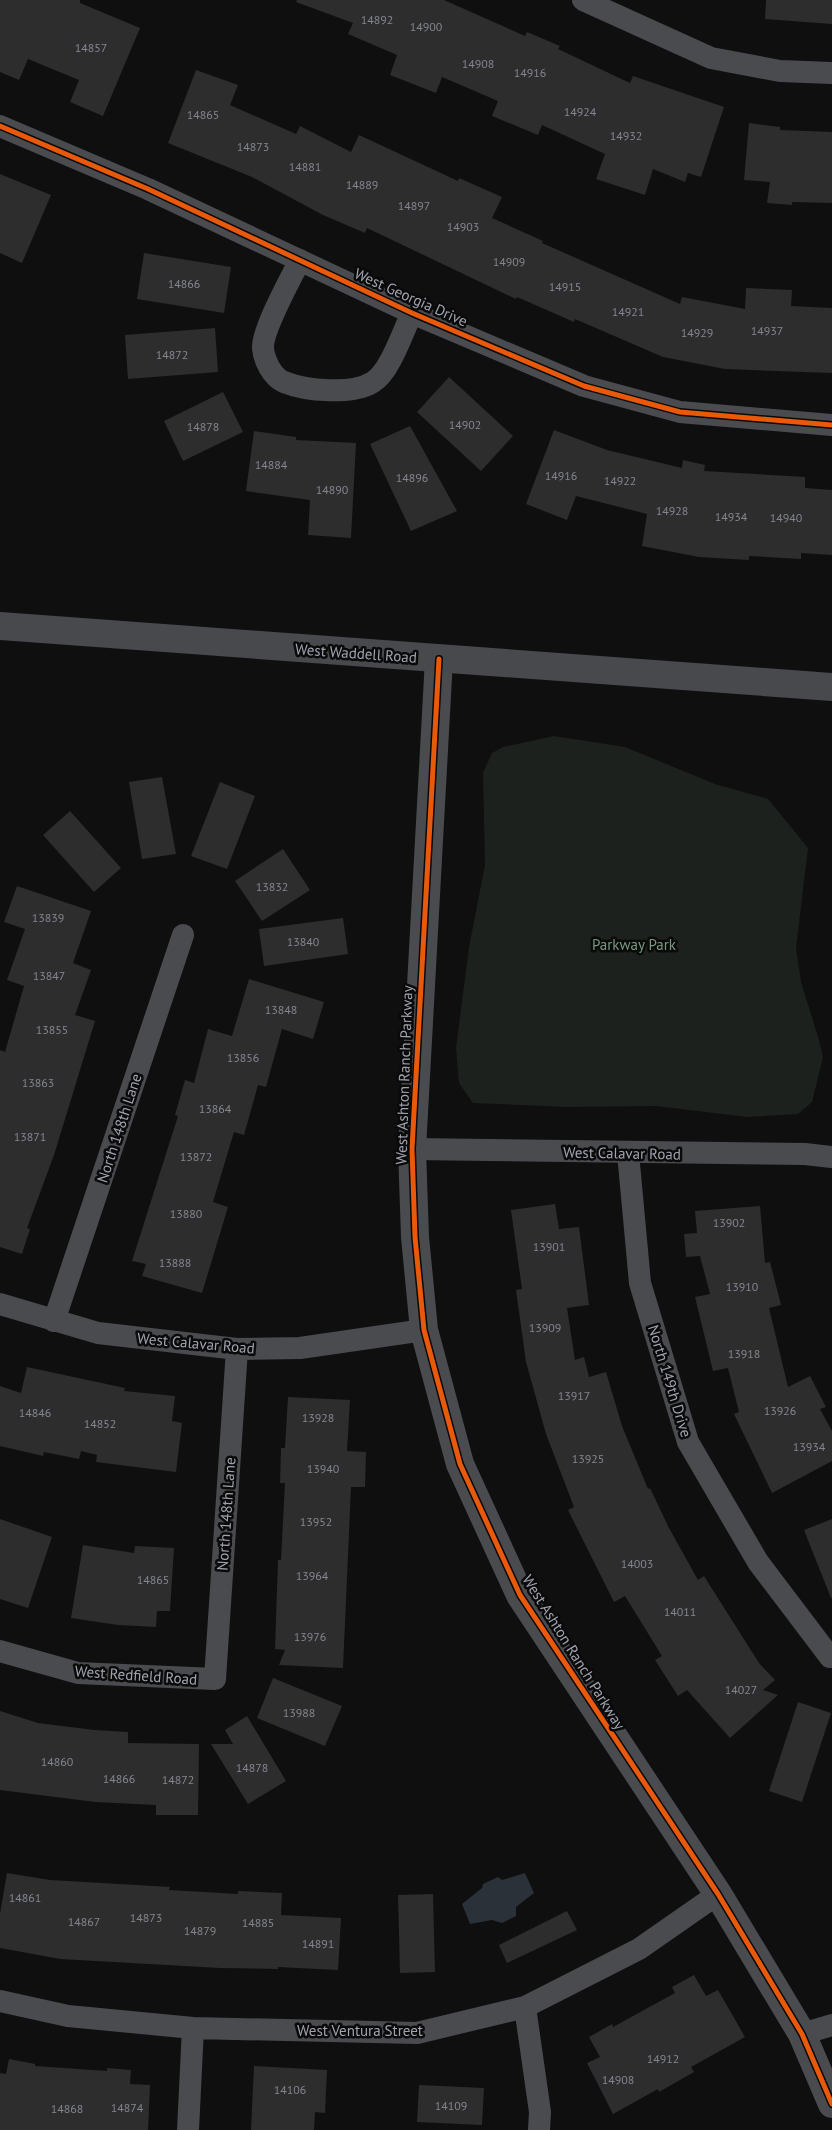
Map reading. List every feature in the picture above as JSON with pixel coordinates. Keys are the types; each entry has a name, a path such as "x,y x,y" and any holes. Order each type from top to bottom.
{"main road":[{"name":"West Waddell Road","path":"0,626 832,687"}],"street":[{"path":"583,0 711,58 780,71 832,73"},
{"name":"West Georgia Drive","path":"0,126 148,189 412,312 584,386 680,412 832,425"},
{"name":"West Georgia Drive","path":"300,260 266,333 263,346 265,359 273,374 283,382 304,387 344,390 360,388 375,381 385,369 412,312"},
{"name":"West Ashton Ranch Parkway","path":"439,659 412,1149 415,1237 424,1330 460,1464 520,1595 718,1894 802,2034 832,2104"},
{"name":"North 148th Lane","path":"54,1321 183,935"},
{"name":"West Calavar Road","path":"412,1149 805,1154 832,1157"},
{"name":"North 149th Drive","path":"628,1153 640,1283 688,1442 758,1562 831,1657"},
{"name":"West Calavar Road","path":"0,1304 98,1333 237,1349 300,1348 424,1330"},
{"name":"North 148th Lane","path":"215,1680 237,1349"},
{"name":"West Redfield Road","path":"0,1652 78,1673 215,1680"},
{"name":"West Ventura Street","path":"0,2001 68,2016 193,2028 416,2033 525,2008 639,1949 718,1894"},
{"path":"525,2008 540,2112 539,2130"},
{"path":"802,2034 832,2025"},
{"path":"188,2130 193,2028"}],"green space":[{"name":"Parkway Park","path":"554,736 625,747 715,784 768,799 808,848 796,948 801,982 823,1057 812,1102 798,1114 747,1117 656,1106 567,1107 473,1103 459,1083 456,1048 469,947 485,865 483,773 492,753 503,747"}],"shaded area":[{"path":"525,1873 534,1893 516,1907 516,1916 502,1923 492,1920 470,1924 462,1904 482,1888 483,1884 498,1877 502,1880"}],"building":[{"path":"0,0 80,0 80,3 140,28 103,116 70,102 79,80 28,59 19,80 0,72"},
{"path":"297,0 444,0 525,36 527,32 560,46 558,49 630,83 633,76 724,107 701,177 688,173 685,182 653,169 645,195 596,179 605,154 542,125 538,135 492,116 498,101 442,77 436,93 390,75 397,55 348,34 353,23 296,2"},
{"path":"766,0 832,0 832,24 765,19"},
{"path":"196,70 238,85 230,105 296,134 300,126 351,152 359,135 458,181 459,178 502,197 492,218 543,241 542,243 680,304 682,297 745,309 746,288 792,290 791,306 832,308 832,373 725,369 663,357 575,319 574,322 517,297 516,299 367,228 365,233 323,215 252,177 168,143"},
{"path":"749,123 780,127 780,130 832,132 832,203 792,202 792,205 767,203 770,182 744,180"},
{"path":"0,174 51,195 22,263 0,253"},
{"path":"144,253 231,267 224,313 137,299"},
{"path":"215,328 218,372 128,379 125,335"},
{"path":"449,377 513,436 481,471 417,412"},
{"path":"223,392 243,432 183,461 164,421"},
{"path":"410,426 457,511 411,531 370,444"},
{"path":"554,430 607,450 682,468 683,460 705,465 704,471 805,477 805,488 832,490 832,555 801,553 801,559 749,556 749,560 699,557 642,546 647,514 576,496 567,520 526,504"},
{"path":"254,431 296,437 296,440 356,443 351,538 308,535 310,500 246,491"},
{"path":"162,777 176,854 142,859 129,782"},
{"path":"220,782 255,796 227,869 191,856"},
{"path":"70,811 121,868 94,892 43,835"},
{"path":"283,849 310,890 262,921 235,881"},
{"path":"17,886 91,911 73,963 91,970 75,1015 95,1021 54,1155 27,1228 30,1229 22,1254 0,1247 0,1050 5,1052 24,986 7,980 25,929 4,922"},
{"path":"343,918 348,954 264,966 259,929"},
{"path":"249,979 324,1002 313,1039 282,1029 266,1087 258,1085 244,1135 234,1132 213,1202 228,1207 202,1293 142,1276 146,1264 132,1261 178,1116 175,1115 185,1080 194,1083 208,1029 232,1036"},
{"path":"555,1204 559,1229 579,1227 589,1305 567,1308 575,1360 584,1357 589,1377 606,1372 622,1426 648,1489 650,1488 669,1528 698,1580 704,1576 759,1663 775,1680 763,1690 778,1695 730,1738 687,1690 678,1696 655,1660 662,1656 625,1596 614,1602 568,1510 574,1507 546,1434 526,1362 516,1290 522,1289 511,1210"},
{"path":"760,1206 765,1263 770,1262 781,1305 769,1308 788,1387 810,1376 826,1407 820,1409 832,1431 832,1461 772,1493 734,1414 739,1412 728,1368 713,1371 695,1297 710,1294 700,1256 686,1257 684,1234 697,1233 695,1211"},
{"path":"27,1367 125,1388 124,1391 175,1396 172,1421 182,1423 176,1472 96,1462 97,1455 81,1451 79,1459 44,1452 43,1456 0,1446 0,1386 21,1393"},
{"path":"288,1397 350,1400 347,1451 366,1452 365,1487 351,1487 343,1668 279,1665 285,1650 275,1649 278,1560 281,1560 285,1483 280,1483 281,1448 285,1448"},
{"path":"0,1519 52,1537 28,1608 0,1599"},
{"path":"832,1519 832,1598 831,1598 804,1530"},
{"path":"83,1545 134,1553 135,1546 174,1548 170,1611 157,1611 156,1627 118,1625 71,1618"},
{"path":"273,1678 342,1706 325,1746 257,1718"},
{"path":"798,1702 831,1713 802,1802 769,1791"},
{"path":"0,1711 38,1723 128,1732 128,1743 199,1744 198,1815 156,1815 156,1805 95,1802 0,1790"},
{"path":"247,1716 286,1781 248,1804 211,1744 233,1744 225,1730"},
{"path":"7,1873 50,1880 170,1887 169,1890 238,1894 238,1891 282,1893 281,1915 341,1918 338,1970 278,1967 278,1969 220,1968 60,1959 0,1948 0,1914"},
{"path":"433,1894 435,1972 400,1973 398,1895"},
{"path":"567,1911 577,1930 507,1963 499,1945"},
{"path":"694,1975 706,1996 718,1990 745,2037 691,2067 694,2072 659,2092 658,2089 613,2114 587,2063 600,2057 589,2037 612,2024 613,2027 675,1993 672,1987"},
{"path":"9,2059 35,2064 35,2066 107,2071 107,2068 131,2070 130,2084 150,2085 148,2130 0,2130 0,2073 6,2074"},
{"path":"254,2066 327,2070 325,2113 315,2112 314,2130 251,2130"},
{"path":"419,2085 484,2088 482,2125 417,2122"}],"cycle path":[{"path":"0,126 148,189 412,313 584,386 680,412 832,425"},
{"path":"439,659 412,1149 415,1237 424,1330 460,1464 520,1595 718,1894 802,2034 832,2104"}]}
